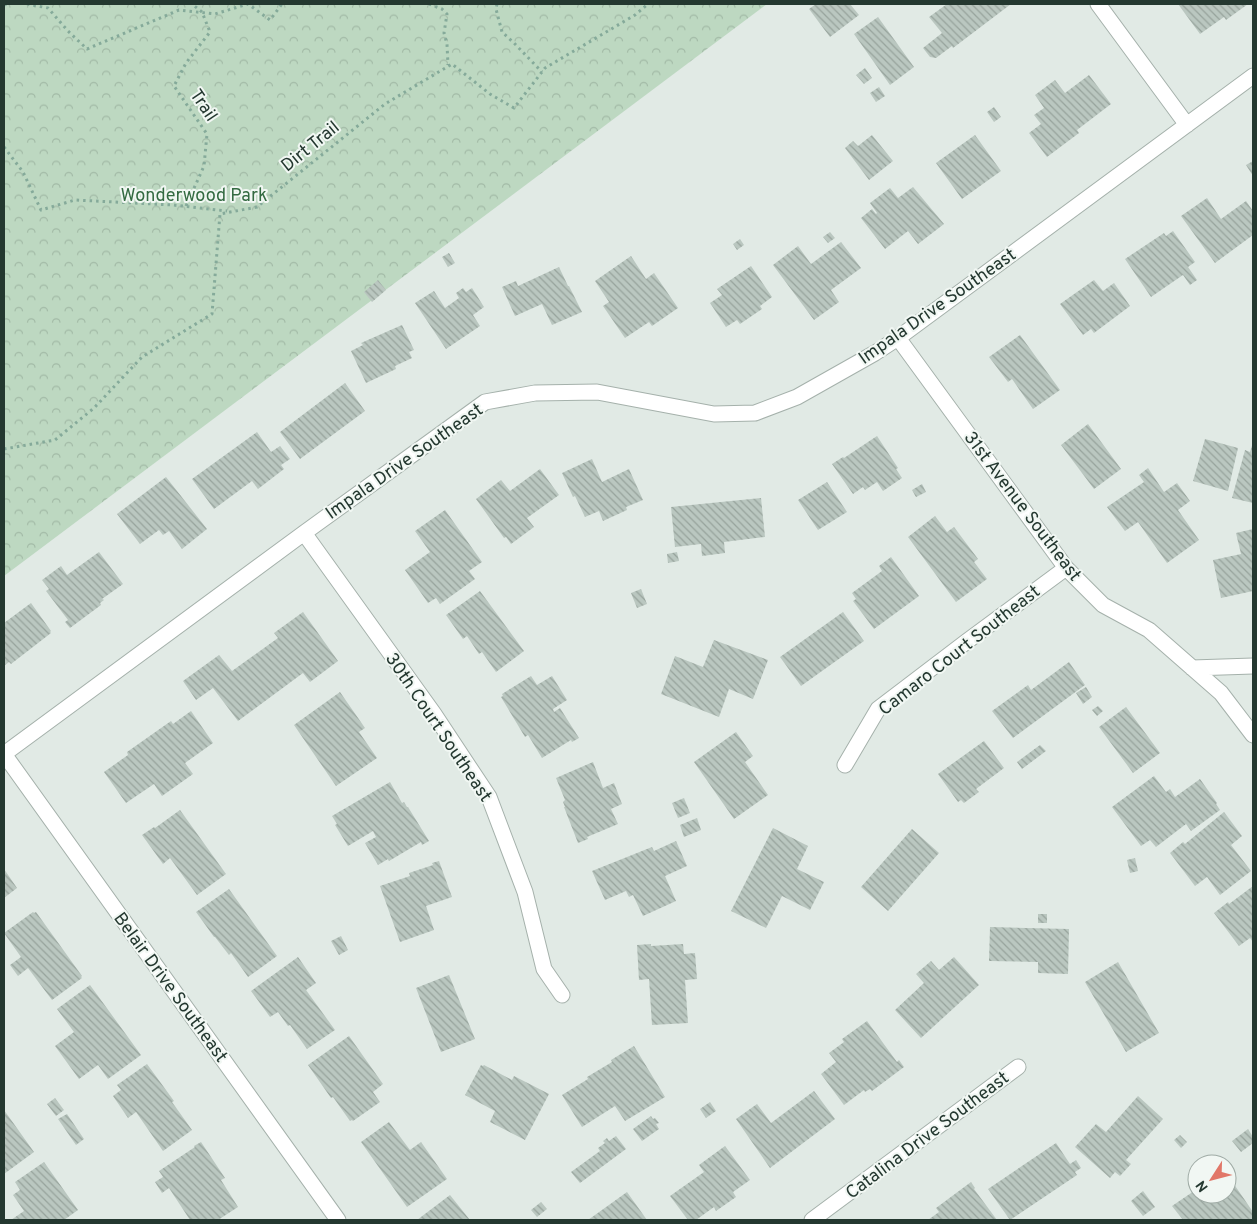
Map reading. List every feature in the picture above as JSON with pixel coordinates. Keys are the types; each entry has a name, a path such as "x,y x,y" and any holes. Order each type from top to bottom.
{"street":[{"path":"1098,4 1188,125"},
{"name":"Impala Drive Southeast","path":"4,754 485,402 535,393 597,392 714,414 755,412 797,397 898,338 1253,76"},
{"name":"31st Avenue Southeast","path":"898,338 1066,568 1103,605 1149,630 1221,693 1253,735"},
{"name":"30th Court Southeast","path":"304,533 434,714 489,797 526,892 544,968 562,995"},
{"name":"Camaro Court Southeast","path":"845,765 878,709 1066,568"},
{"path":"1192,668 1253,666"},
{"name":"Belair Drive Southeast","path":"4,754 338,1220"},
{"name":"Catalina Drive Southeast","path":"812,1220 1018,1067"}],"path":[{"path":"4,5 8,4"},
{"path":"27,4 48,8 87,49 179,10 215,14 248,4 270,20 282,4"},
{"path":"192,4 202,12"},
{"path":"429,4 442,9 447,14 444,33 447,44 448,66 452,64 490,94 514,108 545,68 635,14 648,4"},
{"path":"498,4 496,9 502,32 542,72"},
{"name":"Trail","path":"186,206 204,166 207,134 174,86 186,64 210,32 202,12"},
{"name":"Dirt Trail","path":"231,212 257,208 385,104 448,66"},
{"path":"4,147 23,172 41,210 75,200 186,206 231,212"},
{"path":"4,449 55,440 94,408 142,357 212,314 220,214 231,212"}],"green space":[{"name":"Wonderwood Park","path":"4,4 767,4 4,576"}],"building":[{"path":"816,4 850,4 859,15 830,37 809,9"},
{"path":"947,4 1011,4 953,48 952,46 936,58 930,57 923,48 942,33 929,17"},
{"path":"1178,4 1248,4 1226,20 1224,17 1200,34"},
{"path":"878,17 914,67 890,85 854,34"},
{"path":"865,68 872,78 864,84 856,75"},
{"path":"1089,75 1111,104 1077,130 1079,133 1047,157 1029,133 1041,124 1034,115 1044,108 1035,95 1055,80 1065,93"},
{"path":"879,87 885,96 876,102 870,93"},
{"path":"994,107 1001,117 994,122 987,112"},
{"path":"872,135 893,161 869,180 845,148 853,141 858,146"},
{"path":"975,135 1001,171 962,199 936,163"},
{"path":"1253,161 1253,176 1246,165"},
{"path":"913,187 944,224 918,244 908,231 885,249 861,218 872,209 877,213 870,203 890,188 898,198"},
{"path":"1207,198 1221,219 1246,201 1253,211 1253,235 1215,263 1181,216"},
{"path":"1173,231 1195,262 1188,267 1197,280 1190,285 1183,275 1151,297 1125,259 1164,233 1166,236"},
{"path":"830,232 835,238 828,243 823,237"},
{"path":"740,239 744,245 737,250 733,244"},
{"path":"841,242 861,268 831,290 839,302 814,320 773,265 798,246 811,264"},
{"path":"449,253 455,263 448,267 442,257"},
{"path":"631,256 646,279 654,273 678,308 652,326 649,322 625,338 603,306 609,302 595,281"},
{"path":"751,266 772,297 760,306 762,309 740,324 737,320 726,327 710,303 722,295 717,289"},
{"path":"559,267 582,312 552,325 542,304 515,316 502,287 516,281 518,286"},
{"path":"378,280 386,290 372,302 364,292"},
{"path":"1094,280 1103,291 1114,283 1130,306 1094,333 1091,329 1083,335 1060,304"},
{"path":"463,288 466,292 472,288 484,307 473,315 480,326 446,349 415,303 434,291 445,308 459,298 456,293"},
{"path":"402,325 414,350 409,352 412,358 395,366 396,369 366,383 351,351 363,345 361,343"},
{"path":"1020,335 1060,390 1033,409 1012,379 1008,382 989,357"},
{"path":"345,383 365,411 300,459 280,432"},
{"path":"1088,424 1121,469 1094,489 1061,445"},
{"path":"257,432 271,452 280,446 290,459 281,465 284,469 258,489 252,481 214,509 192,479"},
{"path":"877,436 898,468 896,469 902,478 883,491 877,482 865,490 863,487 853,494 832,464"},
{"path":"1205,439 1238,448 1228,491 1193,481"},
{"path":"1253,442 1253,503 1232,498 1245,450 1250,452"},
{"path":"592,459 602,482 629,469 643,500 626,507 627,510 603,521 599,511 585,517 562,473"},
{"path":"1148,468 1164,492 1177,483 1190,501 1178,510 1199,540 1167,563 1138,522 1125,531 1107,507 1144,482 1139,475"},
{"path":"540,469 559,495 527,518 534,527 511,544 506,537 504,538 476,499 501,480 510,491"},
{"path":"166,477 207,529 182,549 169,531 163,535 159,530 140,544 117,514"},
{"path":"827,482 847,512 818,530 798,500"},
{"path":"922,484 926,492 916,497 912,490"},
{"path":"761,498 765,537 724,542 725,553 702,556 701,544 675,547 671,507"},
{"path":"445,510 482,562 469,571 475,579 440,604 436,598 428,603 405,570 430,552 415,531"},
{"path":"935,516 947,532 954,527 978,559 974,562 987,579 956,602 908,537"},
{"path":"1253,529 1253,591 1221,598 1213,560 1241,554 1236,533"},
{"path":"99,552 123,584 102,599 104,600 100,603 101,605 70,628 65,622 68,620 46,591 49,589 42,580 61,566 67,575"},
{"path":"677,552 679,561 668,563 667,554"},
{"path":"891,557 919,596 874,629 853,601 856,599 852,593 882,571 879,566"},
{"path":"641,589 647,604 637,608 631,593"},
{"path":"480,591 524,651 496,672 482,652 479,654 467,636 463,639 446,615"},
{"path":"31,603 51,633 11,664 9,662 4,666 4,623"},
{"path":"303,612 338,661 310,682 303,673 238,721 213,688 196,700 183,681 219,655 232,671 278,638 274,633"},
{"path":"843,612 864,641 801,686 780,657"},
{"path":"714,640 768,660 753,699 729,689 719,717 661,694 675,656 703,667"},
{"path":"1069,662 1085,685 1013,738 992,711 1028,685 1031,690"},
{"path":"531,676 537,685 552,676 567,700 553,709 554,712 560,708 579,738 572,742 571,740 542,758 528,735 525,737 501,697 503,696 502,694"},
{"path":"1086,687 1092,697 1083,704 1076,693"},
{"path":"340,692 365,728 359,732 377,758 336,786 294,725"},
{"path":"1098,706 1103,711 1097,716 1092,710"},
{"path":"1126,707 1160,753 1133,773 1099,727"},
{"path":"191,711 213,743 185,763 193,774 162,796 154,784 126,803 104,772 128,755 127,752 171,721 173,724"},
{"path":"736,732 753,756 745,762 768,795 734,819 694,762"},
{"path":"984,741 1004,768 976,789 979,792 964,803 961,800 958,802 938,774"},
{"path":"1040,745 1046,751 1022,769 1017,762"},
{"path":"593,762 603,788 614,783 622,804 611,809 618,824 587,837 588,839 578,843 564,807 563,802 565,800 556,778"},
{"path":"1154,776 1166,792 1170,789 1175,797 1200,779 1220,810 1191,831 1186,824 1156,847 1150,840 1141,846 1112,807"},
{"path":"390,782 402,803 404,802 408,807 429,841 422,845 421,842 389,861 388,859 378,865 365,843 376,837 373,831 348,846 335,825 337,824 332,816"},
{"path":"684,798 690,813 678,818 672,803"},
{"path":"180,810 226,874 197,895 170,858 163,864 142,835"},
{"path":"1224,812 1242,836 1231,845 1251,871 1220,895 1207,877 1195,886 1170,853 1183,842 1185,844"},
{"path":"697,818 701,830 684,837 680,825"},
{"path":"773,828 808,846 797,869 824,882 810,910 782,896 766,928 731,911"},
{"path":"912,829 939,853 888,911 861,887"},
{"path":"676,841 687,866 665,876 676,901 643,916 633,895 629,897 626,891 605,900 592,871 652,847 654,851"},
{"path":"1135,858 1138,871 1130,873 1127,860"},
{"path":"439,861 452,897 426,906 434,930 400,942 380,886 410,876 409,873"},
{"path":"4,869 17,888 4,898"},
{"path":"1253,886 1253,942 1250,938 1239,946 1214,913"},
{"path":"229,889 277,956 248,977 231,953 229,955 196,912"},
{"path":"33,912 36,912 82,976 82,978 52,1000 28,968 18,976 10,965 21,957 4,933"},
{"path":"1038,914 1047,914 1047,923 1038,923"},
{"path":"990,927 1069,929 1068,974 1038,973 1038,962 989,961"},
{"path":"341,936 348,950 339,955 331,941"},
{"path":"651,944 651,946 683,944 684,954 695,953 697,979 685,980 688,1023 652,1025 649,979 639,980 637,945"},
{"path":"298,957 316,983 306,990 335,1030 307,1049 278,1012 270,1017 251,991"},
{"path":"954,957 979,985 921,1038 895,1010 924,983 916,974 931,961 939,970"},
{"path":"1118,962 1159,1033 1126,1052 1085,982"},
{"path":"449,975 475,1039 441,1052 416,988"},
{"path":"90,985 141,1055 108,1079 98,1065 79,1079 55,1046 74,1032 57,1009"},
{"path":"867,1021 897,1062 899,1060 904,1067 872,1091 870,1089 865,1092 864,1090 844,1105 821,1074 836,1062 829,1053 844,1042 842,1039"},
{"path":"349,1036 383,1084 373,1092 380,1102 353,1121 350,1121 333,1097 331,1098 308,1065"},
{"path":"634,1046 665,1097 625,1121 615,1106 582,1127 562,1095"},
{"path":"147,1064 192,1130 163,1151 136,1112 128,1118 113,1096 121,1090 117,1085"},
{"path":"481,1065 512,1080 514,1076 549,1094 525,1140 490,1122 495,1111 465,1095"},
{"path":"814,1091 835,1119 770,1168 736,1119 757,1104 771,1123"},
{"path":"1138,1096 1163,1119 1126,1160 1131,1164 1120,1176 1115,1172 1110,1178 1075,1147 1096,1124 1106,1132"},
{"path":"55,1098 64,1110 56,1116 47,1104"},
{"path":"710,1102 716,1111 706,1118 700,1109"},
{"path":"4,1110 34,1152 4,1174"},
{"path":"67,1114 84,1139 76,1145 58,1119"},
{"path":"651,1116 659,1123 656,1124 659,1129 642,1141 633,1129"},
{"path":"389,1122 410,1150 421,1142 447,1179 407,1207 361,1142"},
{"path":"1248,1129 1253,1137 1253,1143 1241,1152 1232,1141"},
{"path":"1180,1135 1187,1142 1181,1148 1174,1140"},
{"path":"616,1136 626,1149 580,1183 571,1172 600,1151 598,1148 605,1143 603,1141 607,1138 609,1141"},
{"path":"201,1142 225,1178 221,1180 238,1207 218,1220 190,1220 169,1188 162,1193 155,1182 163,1177 159,1171"},
{"path":"1056,1143 1070,1164 1076,1160 1081,1168 1075,1172 1077,1175 1010,1220 988,1189"},
{"path":"725,1146 750,1180 733,1192 736,1197 716,1211 714,1207 696,1220 688,1220 670,1196 704,1172 699,1165"},
{"path":"44,1162 78,1210 64,1220 11,1220 24,1211 13,1195 20,1190 15,1182"},
{"path":"971,1182 997,1220 928,1220 939,1212 936,1208"},
{"path":"1237,1189 1253,1212 1253,1220 1183,1220 1172,1206 1187,1196 1187,1204 1237,1204"},
{"path":"1143,1191 1155,1207 1143,1216 1131,1201"},
{"path":"627,1192 647,1220 588,1220"},
{"path":"450,1195 470,1220 417,1220"},
{"path":"541,1202 547,1209 537,1217 531,1210"}]}
